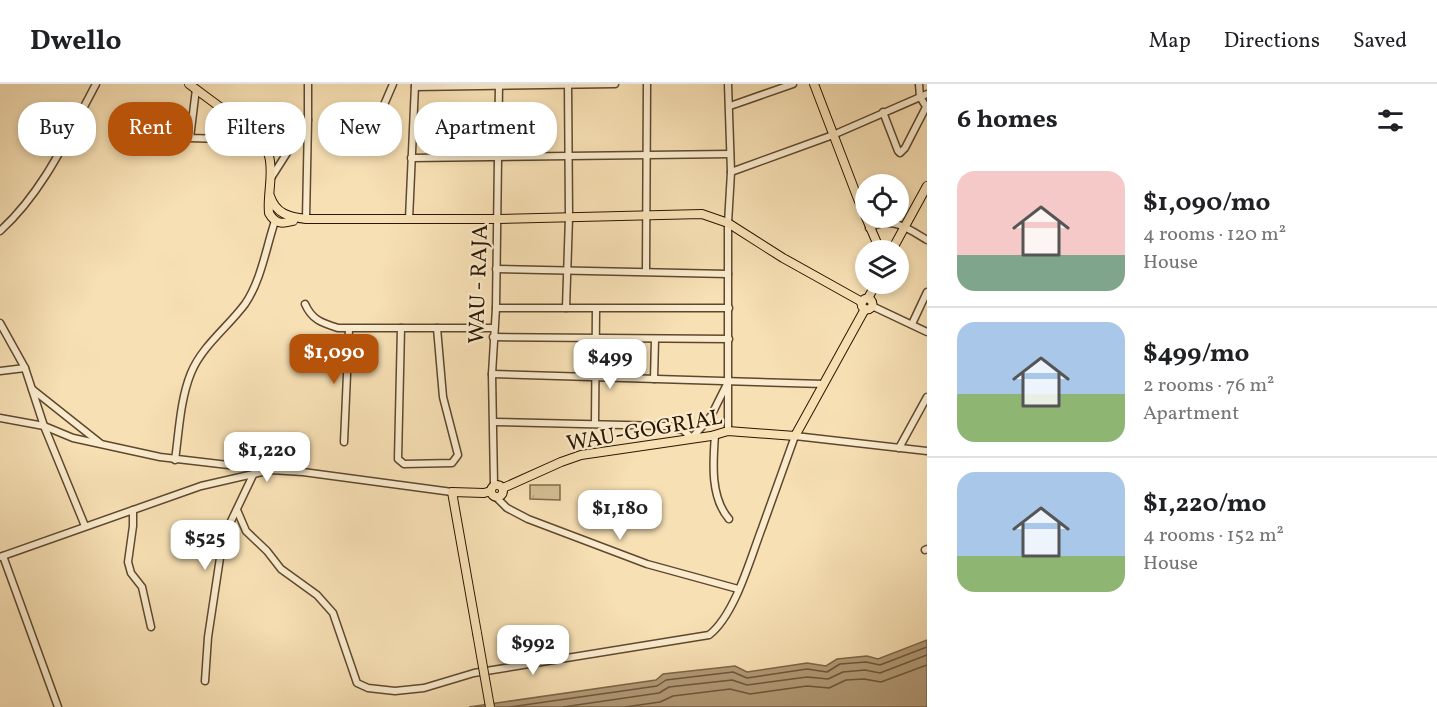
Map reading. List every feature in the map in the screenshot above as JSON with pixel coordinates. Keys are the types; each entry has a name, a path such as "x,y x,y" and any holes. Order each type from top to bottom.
{"main road":[{"path":"814,84 855,192"},
{"path":"192,87 212,102"},
{"path":"269,156 269,213 275,221 283,223 293,221 292,218"},
{"path":"909,221 924,199 927,186"},
{"path":"270,196 275,208 292,218 306,219 497,219 702,214 728,223 783,258 867,304"},
{"path":"869,228 875,240"},
{"path":"795,436 872,294"},
{"name":"WAU-GOGRIAL","path":"494,491 502,494 503,488 581,455 715,435 728,431 795,436"},
{"path":"490,707 452,492 494,491"}],"street":[{"path":"0,231 11,221 49,172 96,84"},
{"path":"306,219 308,84"},
{"path":"385,102 393,84"},
{"path":"409,219 415,86 615,84"},
{"path":"646,271 647,84"},
{"path":"728,84 731,172 728,223 728,431"},
{"path":"730,106 794,84"},
{"path":"883,112 900,153 905,148 926,108 919,84"},
{"name":"WAU - RAJA","path":"494,491 492,374 496,308 499,85"},
{"path":"566,308 569,217 568,85"},
{"path":"192,87 190,138 205,138"},
{"path":"731,172 833,135 923,96"},
{"path":"270,180 308,120"},
{"path":"411,158 730,154"},
{"path":"175,460 186,389 192,371 205,351 246,302 255,283 275,221"},
{"path":"907,228 927,240"},
{"path":"496,269 728,274"},
{"path":"912,324 927,292"},
{"path":"304,304 313,318 320,322 349,329 494,328"},
{"path":"867,304 927,332"},
{"path":"496,308 729,308"},
{"path":"595,423 596,309"},
{"path":"0,323 25,368 45,426 85,526"},
{"path":"401,328 398,459 404,464 452,463 458,455 443,398 437,328"},
{"path":"344,442 349,329"},
{"path":"494,338 729,339"},
{"path":"654,379 655,339"},
{"path":"0,371 25,368"},
{"path":"492,374 824,384"},
{"path":"494,422 666,426 683,430 692,438 715,411 729,381"},
{"path":"32,389 102,445"},
{"path":"899,448 925,406 927,397"},
{"path":"0,418 45,426 73,438 175,460 303,472 452,492"},
{"path":"715,435 716,489 721,510 729,519"},
{"path":"237,510 246,531 281,570 316,596 333,613 357,683 368,688 395,690 424,688 474,673 709,635 718,628 726,616 738,589 795,436 927,451"},
{"path":"58,707 2,556 201,486 271,470"},
{"path":"205,681 208,637 223,538 254,473"},
{"path":"494,491 507,508 528,519 647,564 738,589"},
{"path":"133,510 134,526 128,562 131,573 142,587 151,627"}],"green space":[{"path":"530,485 560,485 560,500 530,499"}],"water":[{"path":"927,640 927,707 469,707 656,680 663,674 735,666 747,672 807,663 826,666 837,659 867,656 878,659"}]}
